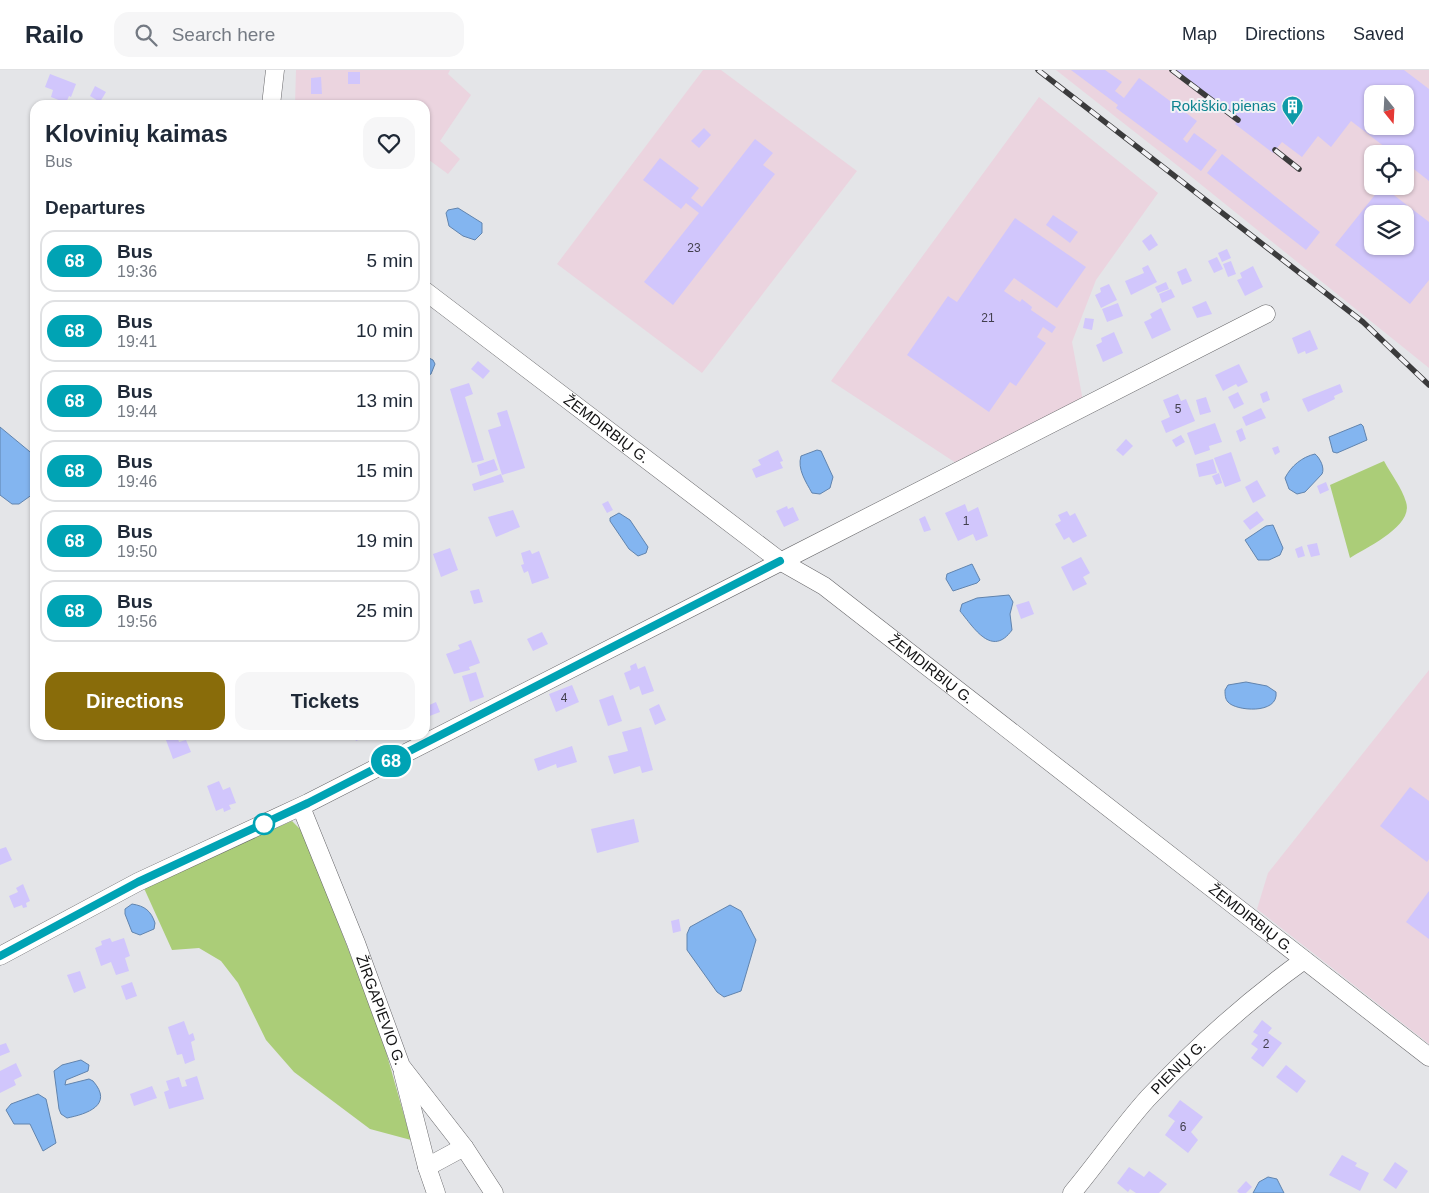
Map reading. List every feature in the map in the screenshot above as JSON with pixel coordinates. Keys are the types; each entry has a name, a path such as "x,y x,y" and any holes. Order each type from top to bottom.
{"street":[{"path":"272,100 275,70"},
{"name":"ŽEMDIRBIŲ G.","path":"430,296 780,561 824,586 1429,1057"},
{"path":"0,956 138,882 301,807 1266,314"},
{"name":"ŽIRGAPIEVIO G.","path":"301,807 356,943 401,1066 464,1147 494,1193"},
{"name":"PIENIŲ G.","path":"1072,1193 1147,1100 1210,1036 1260,991 1304,960"},
{"path":"401,1066 427,1167 436,1193"},
{"path":"427,1167 464,1147"}],"shaded area":[{"path":"296,70 450,70 448,74 471,95 440,141 460,159 448,174 430,161 430,100 295,100"},
{"path":"703,70 721,70 857,171 702,373 557,264"},
{"path":"1056,70 1429,70 1429,368 1178,166"},
{"path":"1039,97 1158,193 1096,280 1072,342 1083,401 956,463 831,381"},
{"path":"1429,670 1429,1044 1257,909 1268,873"}],"green space":[{"path":"1384,461 1402,492 1407,511 1403,519 1387,535 1350,558 1330,485"},
{"path":"292,821 303,832 381,1034 411,1140 370,1129 294,1072 266,1040 238,983 221,961 199,948 172,950 143,886"}],"water":[{"path":"458,208 482,223 482,233 475,240 463,236 449,226 446,213 448,210"},
{"path":"430,358 435,364 430,374"},
{"path":"1361,424 1367,440 1337,453 1333,452 1329,437"},
{"path":"0,427 30,452 30,496 19,504 12,504 0,495"},
{"path":"817,450 821,451 833,477 830,488 820,494 812,493 800,466 801,456"},
{"path":"1315,454 1322,463 1322,474 1305,492 1297,494 1289,489 1285,478 1297,463"},
{"path":"619,513 630,520 648,547 646,553 638,556 629,549 610,521 610,518"},
{"path":"1273,525 1283,548 1280,555 1269,560 1258,560 1245,540 1266,526"},
{"path":"972,564 980,580 977,583 953,591 946,579 947,574"},
{"path":"1009,595 1013,602 1010,614 1012,630 1005,638 997,641 990,641 977,632 960,611 962,604 977,598"},
{"path":"1246,682 1267,686 1276,692 1275,699 1271,705 1264,708 1247,709 1228,702 1225,690 1228,685"},
{"path":"132,904 141,906 152,915 155,923 154,929 140,935 132,932 125,909"},
{"path":"730,905 741,911 756,940 741,991 724,997 717,992 687,950 687,934 690,927"},
{"path":"81,1060 89,1065 88,1071 66,1080 65,1085 89,1079 99,1089 101,1096 99,1102 90,1111 67,1118 61,1114 59,1109 54,1071 62,1065"},
{"path":"38,1094 46,1099 56,1143 43,1151 30,1124 14,1124 6,1110 11,1104"},
{"path":"1268,1177 1277,1179 1284,1193 1253,1193 1259,1182"}],"building":[{"path":"1071,70 1105,70 1122,82 1115,91 1124,98 1139,78 1197,121 1183,139 1187,143 1194,133 1217,150 1201,171 1116,108 1118,105"},
{"name":"Rokiškio pienas","path":"1173,70 1404,70 1429,89 1429,181 1414,169 1414,145 1382,145 1369,135 1414,135 1414,85 1364,85 1364,131 1351,121 1331,147 1318,136 1302,157 1282,142 1273,153 1235,124 1238,120"},
{"path":"348,72 360,72 360,84 348,84"},
{"path":"50,74 76,84 71,97 69,96 67,100 58,100 51,97 53,90 45,87"},
{"path":"321,77 322,94 311,94 311,78"},
{"path":"95,86 106,92 101,100 97,100 90,96"},
{"path":"704,128 711,135 699,148 691,141"},
{"path":"755,139 773,153 763,165 775,174 673,305 644,282 699,213 686,203 681,209 643,180 660,158 699,188 691,198 702,207"},
{"path":"1222,154 1320,232 1306,250 1207,173"},
{"path":"1375,195 1394,195 1407,205 1367,205"},
{"path":"1364,209 1364,255 1414,255 1414,211 1429,222 1429,280 1410,304 1335,245"},
{"path":"1053,215 1078,232 1070,243 1046,225"},
{"path":"1015,218 1086,267 1057,308 1014,278 1004,291 1020,302 1022,299 1032,307 1031,310 1056,327 1052,333 1043,327 1037,337 1046,343 1016,386 1010,382 989,412 907,355 948,296 957,302"},
{"path":"1151,234 1158,245 1149,251 1142,241"},
{"path":"1227,249 1231,258 1222,262 1218,253"},
{"path":"1217,257 1223,269 1214,273 1208,261"},
{"path":"1231,261 1236,274 1228,277 1223,264"},
{"path":"1148,265 1157,282 1131,295 1125,281 1144,273 1142,268"},
{"path":"1253,266 1263,287 1245,296 1237,280 1242,278 1240,273"},
{"path":"1186,268 1192,281 1182,285 1177,272"},
{"path":"1166,282 1169,289 1158,293 1155,287"},
{"path":"1109,284 1117,300 1101,308 1095,295 1101,292 1100,288"},
{"path":"1171,289 1175,297 1162,303 1159,294"},
{"path":"1206,301 1212,314 1197,318 1192,307"},
{"path":"1118,303 1123,316 1107,322 1102,309"},
{"path":"1161,308 1171,330 1152,339 1144,322 1152,318 1150,314"},
{"path":"1085,318 1094,319 1092,330 1083,328"},
{"path":"1310,330 1318,349 1306,354 1305,351 1298,354 1292,338"},
{"path":"1114,332 1123,353 1103,362 1096,345 1102,342 1101,338"},
{"path":"478,361 490,371 483,379 471,369"},
{"path":"1239,364 1248,382 1238,387 1236,384 1223,391 1215,375"},
{"path":"469,383 473,394 465,397 484,460 472,463 450,389"},
{"path":"1340,384 1343,392 1334,396 1335,399 1308,412 1302,399"},
{"path":"1267,391 1270,400 1263,403 1260,394"},
{"path":"1238,392 1244,404 1234,409 1228,397"},
{"path":"1178,394 1181,401 1186,399 1195,421 1166,433 1161,421 1170,417 1163,400"},
{"path":"1206,397 1211,412 1200,415 1196,400"},
{"path":"1261,408 1266,418 1246,426 1242,417"},
{"path":"507,410 525,468 502,475 488,430 501,426 497,413"},
{"path":"1215,423 1222,442 1209,446 1210,450 1195,455 1187,433"},
{"path":"1242,428 1246,439 1240,442 1236,431"},
{"path":"1181,435 1185,442 1176,447 1172,440"},
{"path":"1126,439 1133,446 1123,456 1116,450"},
{"path":"1278,446 1280,452 1275,455 1272,448"},
{"path":"778,450 783,461 780,462 783,468 756,478 752,469 761,465 758,460"},
{"path":"1231,452 1241,481 1225,487 1214,458"},
{"path":"494,459 498,470 480,476 477,465"},
{"path":"1213,459 1217,473 1199,477 1196,464"},
{"path":"1219,473 1222,483 1216,485 1212,476"},
{"path":"501,474 504,482 474,491 472,484"},
{"path":"1257,480 1266,496 1253,503 1245,487"},
{"path":"1326,482 1329,490 1320,494 1317,486"},
{"path":"608,501 613,510 607,513 602,504"},
{"path":"965,504 968,512 978,507 988,536 976,541 973,534 958,541 945,513"},
{"path":"787,506 788,509 793,507 799,520 784,527 776,511"},
{"path":"513,510 520,527 496,537 488,517"},
{"path":"1067,511 1070,516 1075,513 1087,536 1073,543 1069,537 1064,540 1055,524 1061,521 1058,515"},
{"path":"1257,511 1264,520 1250,530 1243,521"},
{"path":"925,516 931,530 924,532 919,519"},
{"path":"1317,543 1320,555 1311,557 1307,545"},
{"path":"1302,546 1305,556 1298,558 1295,549"},
{"path":"450,548 458,570 441,577 433,554"},
{"path":"530,550 532,554 539,551 549,578 532,584 528,571 524,573 521,565 524,564 521,553"},
{"path":"1081,557 1090,573 1083,577 1087,584 1073,591 1061,567"},
{"path":"479,589 483,602 474,604 470,591"},
{"path":"1029,601 1034,614 1021,619 1016,605"},
{"path":"542,632 548,644 533,651 527,639"},
{"path":"471,640 480,663 469,667 470,670 454,674 446,654 460,649 458,645"},
{"path":"636,663 638,669 645,666 654,691 642,695 639,686 630,690 624,673 631,670 630,666"},
{"path":"476,672 484,697 470,702 462,676"},
{"path":"572,685 579,702 556,712 549,694"},
{"path":"613,695 622,721 608,726 599,700"},
{"path":"436,702 440,712 430,716 430,705"},
{"path":"659,704 666,720 655,725 649,709"},
{"path":"641,727 653,770 642,773 640,766 614,774 608,756 628,751 622,732"},
{"path":"166,740 178,740 179,742 186,740 191,752 173,759"},
{"path":"572,746 577,762 557,768 556,764 538,771 534,759"},
{"path":"219,781 223,790 230,787 236,803 229,805 231,809 224,812 223,808 216,811 207,786"},
{"path":"1410,787 1429,801 1429,859 1427,862 1380,826"},
{"path":"634,819 639,842 597,853 591,829"},
{"path":"6,847 12,860 0,865 0,849"},
{"path":"23,884 30,901 26,903 27,907 23,908 22,905 14,908 9,896 18,892 16,888"},
{"path":"1429,891 1429,939 1406,922"},
{"path":"679,919 681,931 673,933 671,921"},
{"path":"110,938 112,942 124,938 130,956 125,958 129,971 116,975 111,962 101,966 95,948 102,945 101,941"},
{"path":"80,971 86,988 74,993 67,975"},
{"path":"132,982 137,996 126,1000 121,986"},
{"path":"1262,1020 1272,1028 1268,1033 1282,1043 1263,1067 1251,1058 1258,1049 1251,1044 1258,1035 1253,1032"},
{"path":"184,1021 189,1035 193,1033 195,1040 191,1042 195,1060 185,1064 182,1054 177,1055 168,1027"},
{"path":"6,1043 10,1052 0,1056 0,1045"},
{"path":"16,1063 22,1076 14,1080 16,1085 0,1093 0,1071"},
{"path":"1286,1065 1306,1081 1297,1093 1276,1077"},
{"path":"197,1076 204,1099 169,1109 164,1092 169,1090 166,1081 179,1077 182,1087 187,1086 185,1080"},
{"path":"152,1086 157,1098 134,1106 130,1094"},
{"path":"1180,1100 1203,1117 1191,1132 1198,1140 1188,1153 1165,1135 1175,1121 1168,1116"},
{"path":"1342,1155 1357,1163 1355,1166 1369,1173 1360,1191 1329,1175"},
{"path":"1395,1162 1408,1171 1396,1189 1383,1180"},
{"path":"1129,1167 1144,1177 1149,1171 1167,1184 1159,1193 1136,1193 1130,1189 1128,1192 1117,1183"},
{"path":"1246,1181 1252,1187 1246,1193 1239,1193 1237,1191"}],"railway":[{"path":"1038,70 1363,322 1429,385"},
{"path":"1172,70 1238,120"},
{"path":"1275,150 1299,169"}],"bus line":[{"name":"68","path":"0,956 138,882 308,803 780,561"}],"place":[{"name":"Rokiškio pienas","path":"1292,125"}]}
